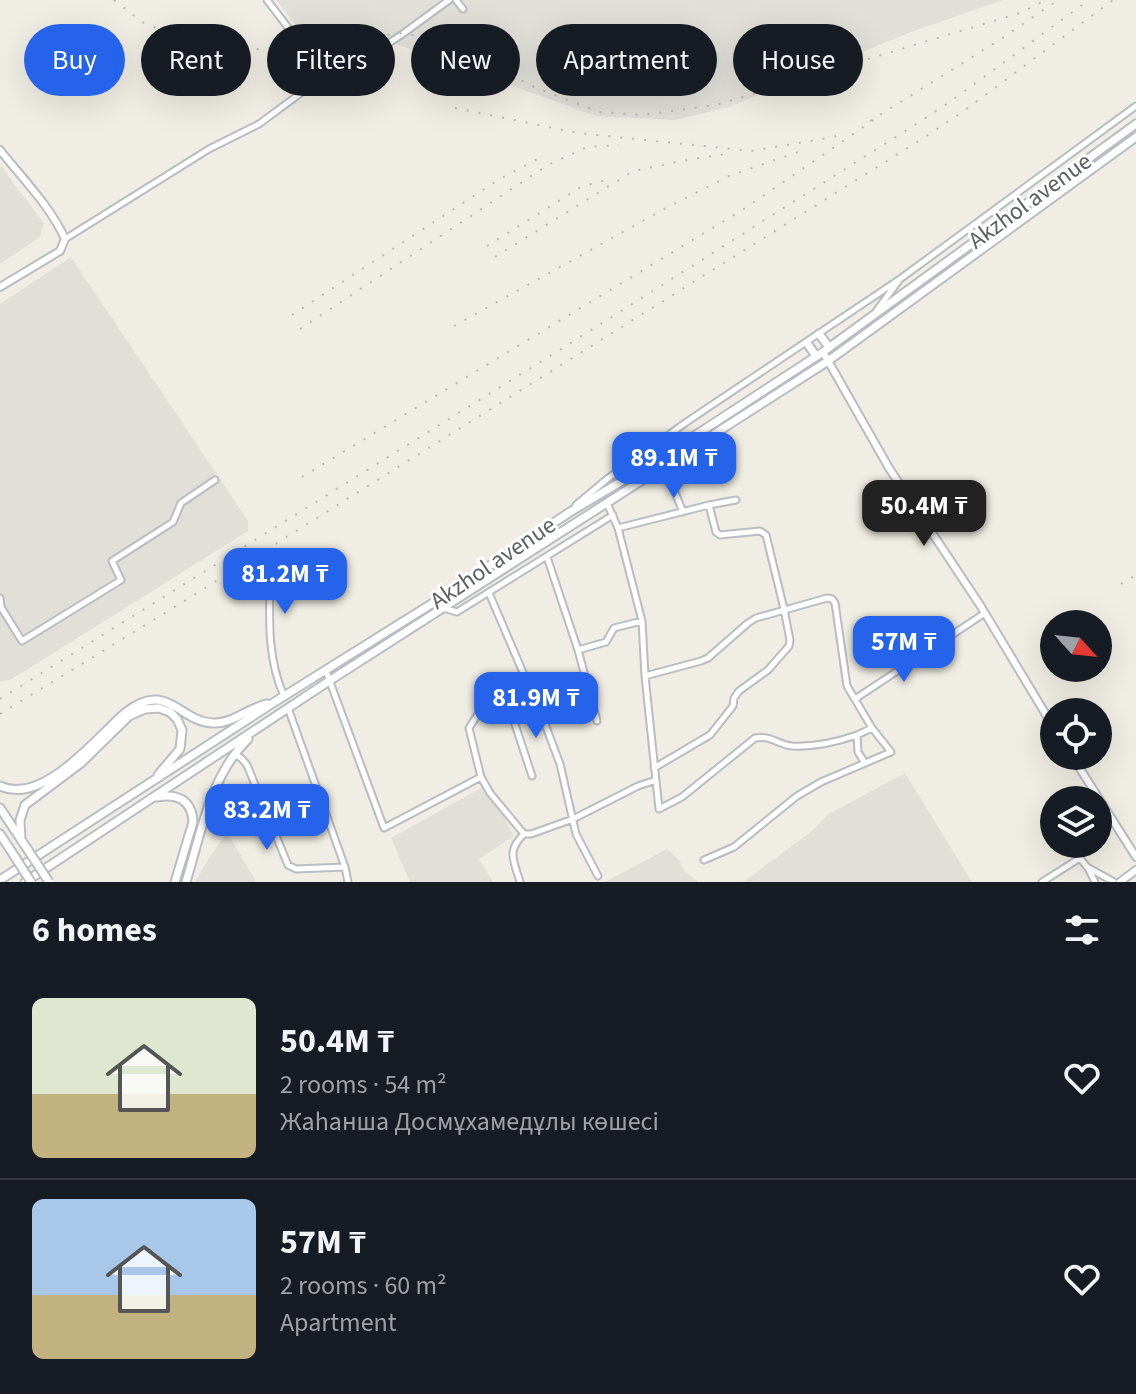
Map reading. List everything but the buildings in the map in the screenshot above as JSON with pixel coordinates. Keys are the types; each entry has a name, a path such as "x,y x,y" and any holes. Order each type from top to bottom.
{"main road":[{"name":"Akzhol avenue","path":"0,880 823,351 1136,124"},
{"name":"Akzhol avenue","path":"28,882 329,681 828,361 1136,137"},
{"path":"1081,163 1088,172"},
{"path":"819,334 823,351"},
{"path":"807,343 823,351"},
{"path":"0,786 9,790 36,787 76,760 125,713 142,702 164,701 199,721 211,723 222,723 258,706 273,703"},
{"path":"21,840 20,820 25,805 81,763 129,716 152,708 170,712 182,730 180,749 157,777"},
{"path":"186,882 220,777 233,754 262,725"},
{"path":"151,798 174,795 183,799 193,813 191,831 175,882"},
{"path":"0,808 49,882"},
{"path":"1,838 28,882"}],"street":[{"path":"267,0 285,24"},
{"path":"395,39 449,0"},
{"path":"456,0 463,9"},
{"path":"0,287 60,251 65,239 209,149 259,124 297,96"},
{"path":"570,512 607,479 900,279 1136,106"},
{"path":"0,150 45,207 65,239"},
{"path":"873,316 900,279"},
{"path":"823,351 889,468 985,613 1040,705"},
{"path":"664,466 683,512"},
{"path":"0,598 1,607 22,641 121,580 112,561 173,522 181,503 215,480"},
{"path":"618,528 736,500"},
{"path":"607,503 618,528 642,621 659,809 682,797 755,738 769,737 795,746 839,741 872,728"},
{"path":"654,768 710,735 733,706 739,691 768,670 789,646 784,609 766,535 760,531 720,535 716,532 709,505"},
{"path":"443,608 457,612 613,515"},
{"path":"547,557 578,650 597,721"},
{"path":"284,696 271,654 270,584 281,571 327,564"},
{"path":"489,593 560,764 576,834 598,876"},
{"path":"645,676 701,661 714,654 756,618 832,599 847,686 872,728 891,752 821,782 797,796 734,847 704,860"},
{"path":"855,699 985,613"},
{"path":"578,650 606,642 614,628 642,621"},
{"path":"326,671 384,828 481,777"},
{"path":"524,834 490,793 481,777 469,728 480,711 532,694"},
{"path":"508,703 532,776"},
{"path":"288,708 348,882"},
{"path":"857,735 858,752 865,763"},
{"path":"233,754 247,765 288,865 296,869 345,867"},
{"path":"1081,770 1136,857"},
{"path":"520,882 512,850 524,834 573,819 656,780"},
{"path":"1042,882 1080,858 1095,882"},
{"path":"1087,867 1117,882 1136,870"}],"shaded area":[{"path":"276,0 1004,0 863,52 863,24 733,24 733,96 756,96 729,107 675,120 596,116 541,96 717,96 717,24 536,24 536,94 520,89 520,24 411,24 411,49 395,43 395,24 295,24"},
{"path":"0,165 44,223 40,237 0,264"},
{"path":"71,257 248,521 248,531 12,679 0,682 0,304"},
{"path":"905,773 972,882 743,882 812,831 827,815"},
{"path":"481,788 504,817 514,836 479,859 493,882 410,882 391,838"},
{"path":"228,833 256,882 195,882 213,852"},
{"path":"667,849 698,882 605,882"}],"railway":[{"path":"114,0 142,22 217,52 301,46 404,33 435,40 479,58 534,87 599,112 642,115 716,105 1020,13 1046,0"},
{"path":"870,121 1058,0"},
{"path":"0,699 924,119 1089,0"},
{"path":"0,714 925,137 1113,0"},
{"path":"455,108 578,133 751,151 834,137 844,132"},
{"path":"302,477 747,207 878,117"},
{"path":"300,329 548,165 587,147 619,145"},
{"path":"454,326 729,176 801,151"},
{"path":"495,257 633,171 727,154"},
{"path":"292,315 498,180 545,155"},
{"path":"487,246 581,187 609,179"},
{"path":"1121,584 1136,575"}]}
